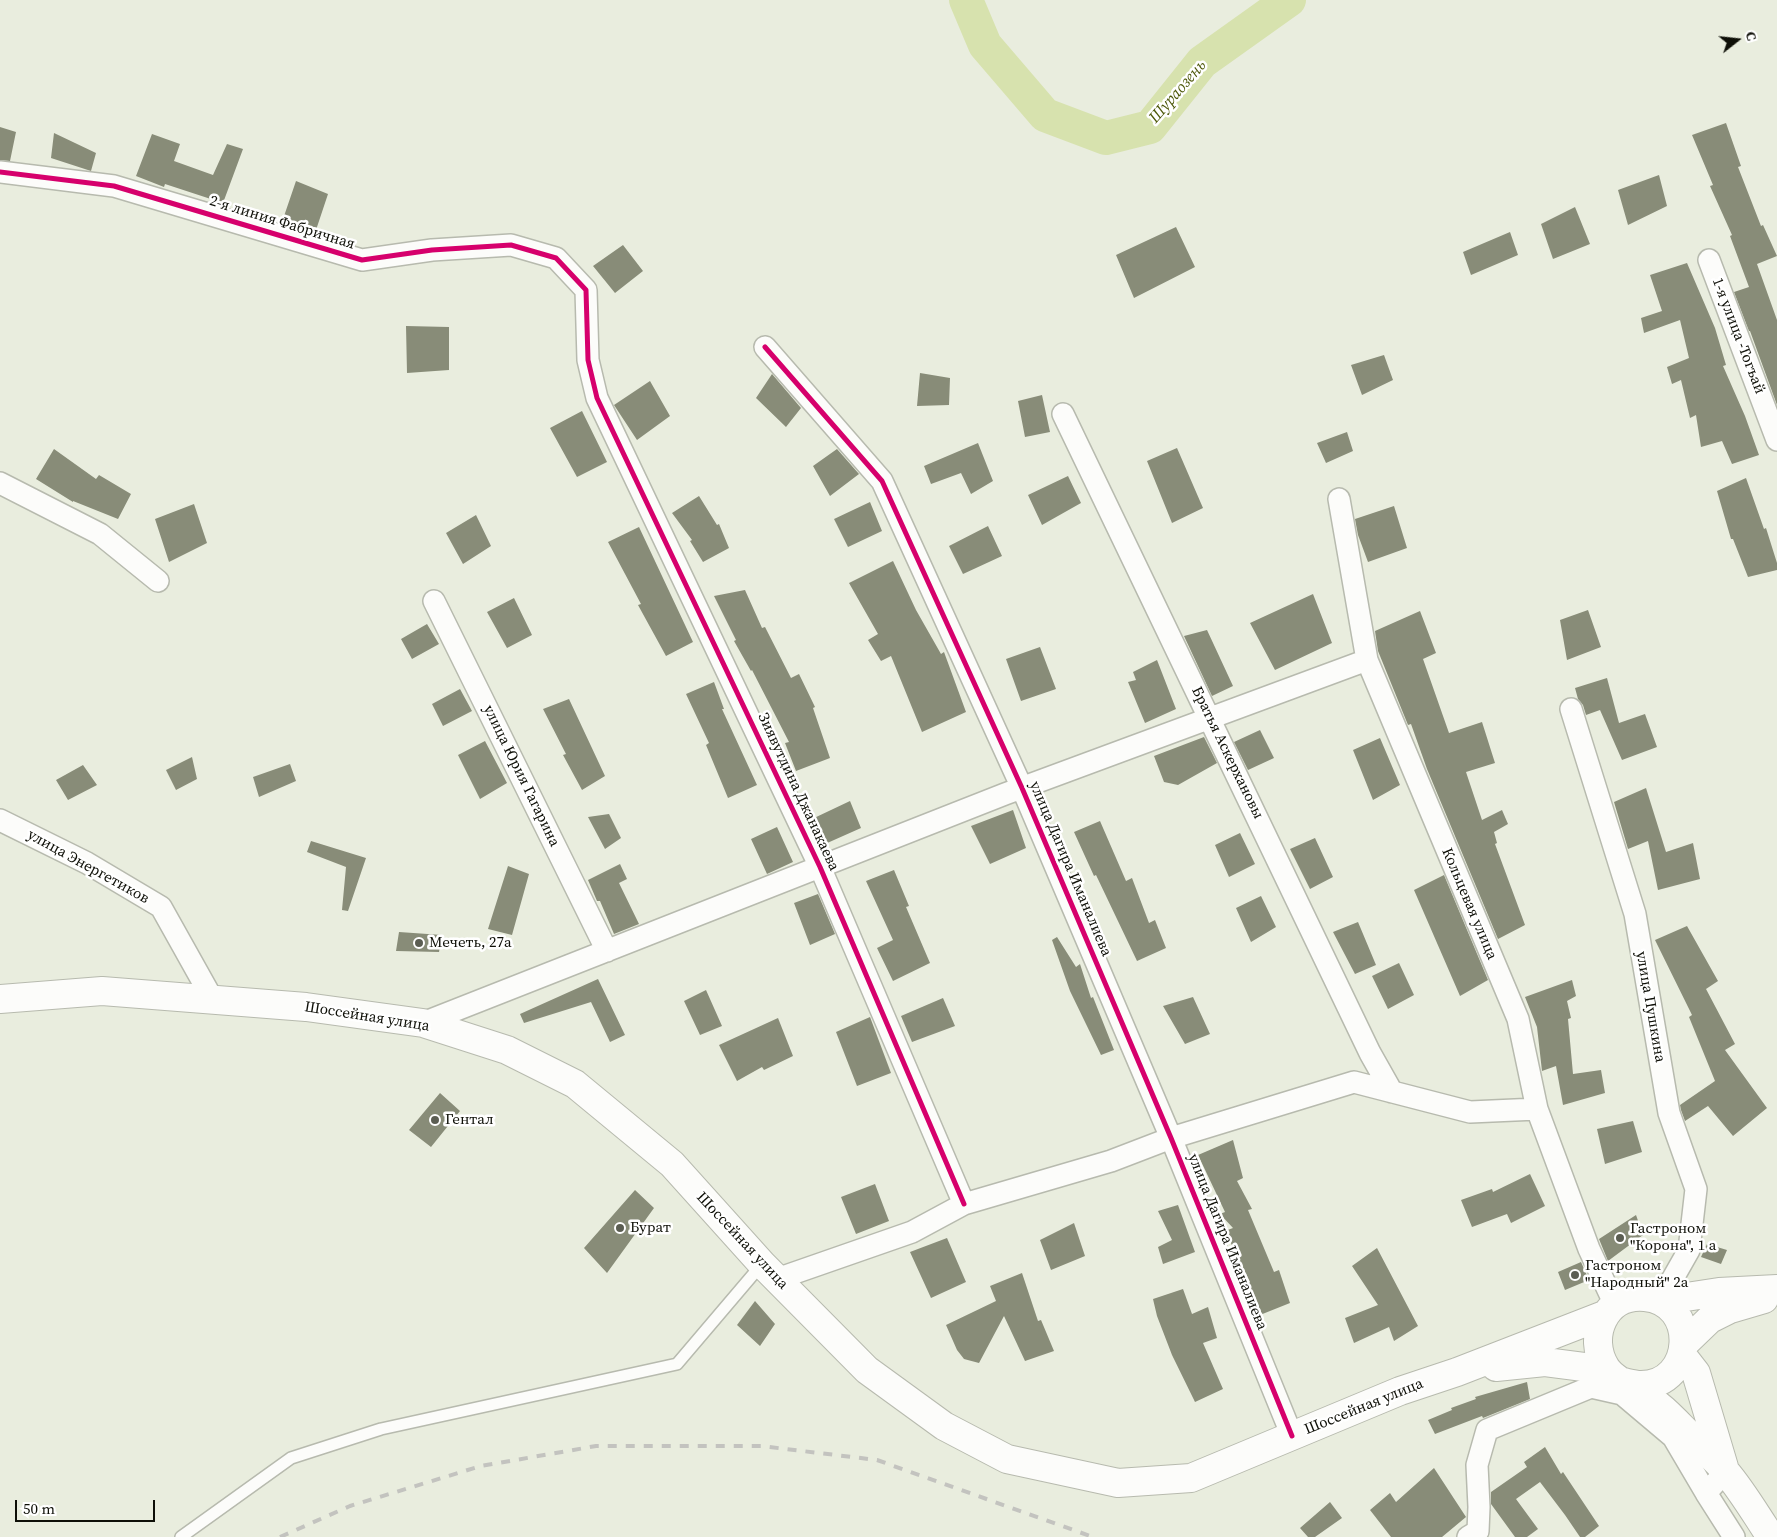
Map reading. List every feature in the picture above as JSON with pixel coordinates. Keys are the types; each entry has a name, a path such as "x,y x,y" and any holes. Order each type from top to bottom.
{"main road":[{"name":"Шоссейная улица","path":"0,999 102,991 306,1007 422,1024 507,1050 575,1084 672,1164 769,1271 866,1370 944,1426 1007,1459 1118,1483 1192,1478 1400,1391 1457,1372"},
{"path":"1660,1301 1719,1292 1777,1289"},
{"path":"1683,1349 1710,1319 1730,1310 1777,1295"},
{"path":"1645,1297 1660,1301 1672,1310 1680,1322 1684,1336 1683,1349 1675,1368 1660,1381 1642,1385 1615,1376 1545,1362 1457,1372 1610,1310 1630,1298 1645,1297"},
{"path":"1610,1310 1597,1333 1598,1353 1615,1376 1659,1406 1726,1471 1772,1537"},
{"path":"1683,1349 1696,1373 1726,1471"}],"street":[{"name":"2-я линия Фабричная","path":"0,172 114,186 362,260 432,250 511,245 556,258 586,290 588,360 597,398"},
{"name":"1-я улица -Тогъай","path":"1709,260 1777,440"},
{"name":"улица Дагира Иманалиева","path":"765,347 882,481 1022,788 1171,1138 1292,1436"},
{"name":"Зиявутдина Джанакаева","path":"597,398 820,867 964,1204"},
{"name":"Братья Аскерхановы","path":"1063,414 1370,1053 1392,1092"},
{"path":"0,483 100,534 158,581"},
{"name":"Кольцевая улица","path":"1340,499 1367,660 1518,1019 1537,1109 1610,1310"},
{"name":"улица Юрия Гагарина","path":"434,601 607,951"},
{"path":"422,1024 1022,788 1367,660"},
{"name":"улица Пушкина","path":"1571,709 1635,914 1669,1113 1696,1189 1689,1250 1660,1301"},
{"name":"улица Энергетиков","path":"0,820 87,863 161,907 213,1000"},
{"path":"769,1271 912,1232 964,1204 1111,1161 1171,1138 1354,1082 1470,1112 1537,1109"},
{"path":"1476,1535 1479,1507 1477,1465 1487,1430 1592,1387 1622,1394 1673,1437 1734,1537"},
{"path":"1706,1493 1726,1471"}],"lane":[{"path":"181,1537 291,1458 381,1429 677,1364 769,1271"}],"building":[{"path":"1726,123 1741,166 1738,167 1761,226 1763,225 1777,256 1757,264 1777,320 1777,405 1734,292 1749,287 1730,236 1732,235 1710,186 1713,185 1692,135"},
{"path":"0,127 16,132 10,161 0,160"},
{"path":"54,133 96,153 91,171 51,158"},
{"path":"152,134 180,144 174,161 213,175 227,144 243,149 223,203 165,184 164,187 136,176"},
{"path":"1659,175 1667,206 1628,225 1618,190"},
{"path":"296,181 328,194 315,233 282,222"},
{"path":"1575,207 1590,244 1553,259 1541,224"},
{"path":"1176,227 1195,267 1134,298 1116,255"},
{"path":"1510,232 1518,255 1471,275 1463,252"},
{"path":"623,245 643,271 615,293 593,266"},
{"path":"1687,263 1715,328 1726,365 1723,366 1745,416 1759,455 1732,464 1722,441 1701,447 1696,415 1690,418 1681,380 1672,384 1667,367 1689,358 1680,320 1644,333 1641,318 1662,311 1650,275"},
{"path":"406,326 449,327 449,370 407,373"},
{"path":"1384,355 1393,380 1362,395 1351,365"},
{"path":"920,373 950,378 949,405 917,406"},
{"path":"772,374 801,408 786,427 756,398"},
{"path":"650,381 670,416 637,440 614,405"},
{"path":"1042,395 1050,432 1025,437 1018,401"},
{"path":"582,411 607,462 577,477 550,428"},
{"path":"1347,432 1353,451 1326,463 1317,443"},
{"path":"978,443 993,481 971,494 961,473 931,484 924,466"},
{"path":"1177,448 1203,508 1172,523 1147,461"},
{"path":"54,449 96,479 99,475 131,494 118,519 73,502 36,479"},
{"path":"837,449 859,474 830,496 813,466"},
{"path":"1068,476 1081,503 1042,525 1028,495"},
{"path":"1746,478 1764,529 1766,528 1777,563 1777,570 1748,577 1733,539 1731,539 1717,491"},
{"path":"699,496 717,525 719,524 729,548 703,562 690,541 692,540 672,513"},
{"path":"870,502 882,531 848,547 834,519"},
{"path":"194,504 207,543 169,562 155,519"},
{"path":"1394,506 1407,548 1368,562 1358,535 1355,519"},
{"path":"476,515 491,546 463,564 446,533"},
{"path":"988,526 1002,556 963,574 949,546"},
{"path":"639,527 693,642 666,656 638,605 641,604 608,542"},
{"path":"893,561 916,610 941,654 944,652 966,712 922,732 891,656 881,661 868,640 878,634 849,583"},
{"path":"745,590 762,628 765,627 791,678 799,674 815,707 813,708 830,758 796,771 785,743 789,742 752,670 734,641 736,640 714,596"},
{"path":"1313,594 1332,643 1275,670 1250,623"},
{"path":"514,598 532,635 507,648 487,612"},
{"path":"1588,610 1601,647 1567,660 1560,620"},
{"path":"1420,611 1436,653 1423,659 1449,733 1482,722 1495,763 1466,772 1482,820 1502,810 1508,824 1494,832 1497,843 1495,844 1525,925 1498,939 1427,769 1411,724 1408,725 1378,651 1375,631"},
{"path":"427,624 439,644 412,659 401,639"},
{"path":"1207,630 1233,686 1212,696 1184,636"},
{"path":"1040,647 1056,689 1021,701 1006,659"},
{"path":"1157,660 1176,709 1145,723 1128,682 1136,680 1133,672"},
{"path":"1607,678 1619,723 1645,714 1657,747 1622,760 1600,710 1586,715 1575,688"},
{"path":"714,682 724,709 722,709 757,785 728,798 706,745 709,743 686,694"},
{"path":"460,689 472,711 443,726 432,704"},
{"path":"569,699 605,776 582,790 563,755 566,754 543,709"},
{"path":"1260,730 1274,758 1248,770 1234,742"},
{"path":"1204,737 1217,763 1178,785 1164,782 1154,756"},
{"path":"1380,738 1400,785 1373,800 1353,750"},
{"path":"485,741 507,783 480,799 458,755"},
{"path":"192,757 197,779 176,790 166,770"},
{"path":"290,764 296,781 259,797 253,777"},
{"path":"83,765 97,785 68,800 56,780"},
{"path":"1646,788 1666,852 1693,843 1700,879 1658,890 1648,841 1628,849 1614,802"},
{"path":"850,801 861,828 825,844 812,819"},
{"path":"1013,810 1026,848 990,864 971,826"},
{"path":"609,814 621,838 605,849 588,817"},
{"path":"1100,821 1126,881 1132,878 1149,923 1155,920 1166,948 1137,961 1074,832"},
{"path":"777,827 793,862 767,874 751,839"},
{"path":"1240,833 1255,864 1229,877 1215,845"},
{"path":"1315,838 1333,877 1310,889 1290,849"},
{"path":"311,841 366,858 348,911 342,910 346,867 307,852"},
{"path":"620,864 627,879 619,883 639,924 614,934 600,901 597,901 588,880"},
{"path":"508,866 529,874 512,935 488,929"},
{"path":"894,870 909,906 906,907 930,963 893,981 877,948 893,940 866,881"},
{"path":"1444,875 1488,980 1460,996 1414,890"},
{"path":"818,894 835,934 810,945 794,903"},
{"path":"1261,896 1276,927 1251,942 1236,908"},
{"path":"1358,922 1376,965 1355,974 1333,932"},
{"path":"1687,926 1718,981 1706,989 1735,1044 1725,1050 1767,1108 1733,1136 1708,1106 1685,1121 1681,1110 1680,1105 1715,1081 1689,1017 1692,1015 1655,940"},
{"name":"Мечеть, 27а","path":"399,932 442,935 439,952 396,951"},
{"path":"1057,937 1076,967 1080,964 1091,998 1093,997 1114,1050 1101,1055 1070,991 1052,940"},
{"path":"1399,963 1414,995 1388,1009 1372,976"},
{"path":"598,979 625,1035 610,1042 591,1002 524,1023 520,1014"},
{"path":"1572,980 1576,996 1567,1001 1571,1018 1568,1019 1573,1074 1601,1070 1605,1093 1563,1105 1556,1066 1542,1071 1537,1027 1525,997"},
{"path":"706,990 722,1026 700,1035 684,1001"},
{"path":"1193,997 1210,1034 1185,1044 1163,1006"},
{"path":"943,998 955,1026 912,1042 901,1016"},
{"path":"870,1017 891,1073 857,1086 836,1032"},
{"path":"778,1018 793,1056 764,1070 762,1067 737,1081 719,1045"},
{"name":"Гентал","path":"440,1093 460,1111 431,1147 409,1130"},
{"path":"1633,1121 1642,1152 1605,1164 1597,1129"},
{"path":"1233,1140 1243,1178 1237,1181 1252,1209 1248,1210 1274,1272 1279,1270 1290,1303 1260,1315 1246,1284 1250,1282 1225,1231 1233,1228 1220,1214 1225,1212 1198,1155"},
{"path":"1530,1174 1545,1206 1511,1223 1507,1214 1472,1227 1461,1200 1492,1189 1493,1192"},
{"path":"875,1184 889,1221 856,1234 841,1197"},
{"name":"Бурат","path":"635,1190 654,1208 607,1273 584,1248"},
{"path":"1178,1205 1195,1252 1163,1264 1158,1247 1172,1240 1158,1211"},
{"name":"Гастроном \"Корона\", 1 а","path":"1636,1215 1643,1235 1608,1261 1599,1239"},
{"path":"1074,1223 1085,1256 1051,1270 1040,1240"},
{"path":"947,1238 966,1282 931,1298 910,1252"},
{"path":"1707,1244 1727,1250 1721,1264 1701,1257"},
{"path":"1377,1248 1418,1326 1394,1341 1389,1327 1354,1343 1345,1318 1378,1305 1352,1266"},
{"name":"Гастроном \"Народный\" 2а","path":"1581,1262 1589,1280 1565,1290 1558,1272"},
{"path":"1022,1273 1038,1321 1041,1320 1054,1351 1025,1361 1004,1316 979,1363 964,1359 957,1350 946,1325 996,1301 990,1286"},
{"path":"1183,1289 1192,1314 1208,1307 1217,1338 1203,1343 1223,1389 1195,1402 1172,1355 1157,1316 1153,1299"},
{"path":"755,1301 775,1324 760,1346 737,1325"},
{"path":"1527,1382 1530,1399 1483,1418 1482,1416 1435,1434 1428,1420 1452,1410 1451,1408 1476,1399 1475,1397"},
{"path":"1545,1447 1561,1474 1563,1472 1599,1526 1585,1537 1580,1537 1540,1482 1516,1499 1538,1529 1527,1537 1515,1537 1491,1504 1491,1492 1527,1467 1524,1462"},
{"path":"1434,1468 1466,1517 1442,1537 1391,1537 1370,1510 1390,1493 1396,1502"},
{"path":"1330,1502 1342,1518 1315,1537 1308,1537 1300,1528"}],"waterway":[{"name":"Шураозень","path":"966,0 985,45 1045,115 1106,138 1150,127 1202,62 1289,0"}],"railway":[{"path":"280,1537 350,1506 481,1466 596,1446 761,1446 877,1460 1093,1537"}],"cycle path":[{"path":"0,172 114,186 362,260 432,250 511,245 556,258 586,290 588,360 597,398 820,867 964,1204"},
{"path":"765,347 882,481 1022,788 1171,1138 1292,1436"}],"place":[{"name":"Мечеть, 27а","path":"419,943"},
{"name":"Гентал","path":"435,1120"},
{"name":"Бурат","path":"620,1228"},
{"name":"Гастроном \"Корона\", 1 а","path":"1620,1238"},
{"name":"Гастроном \"Народный\" 2а","path":"1575,1275"}]}
